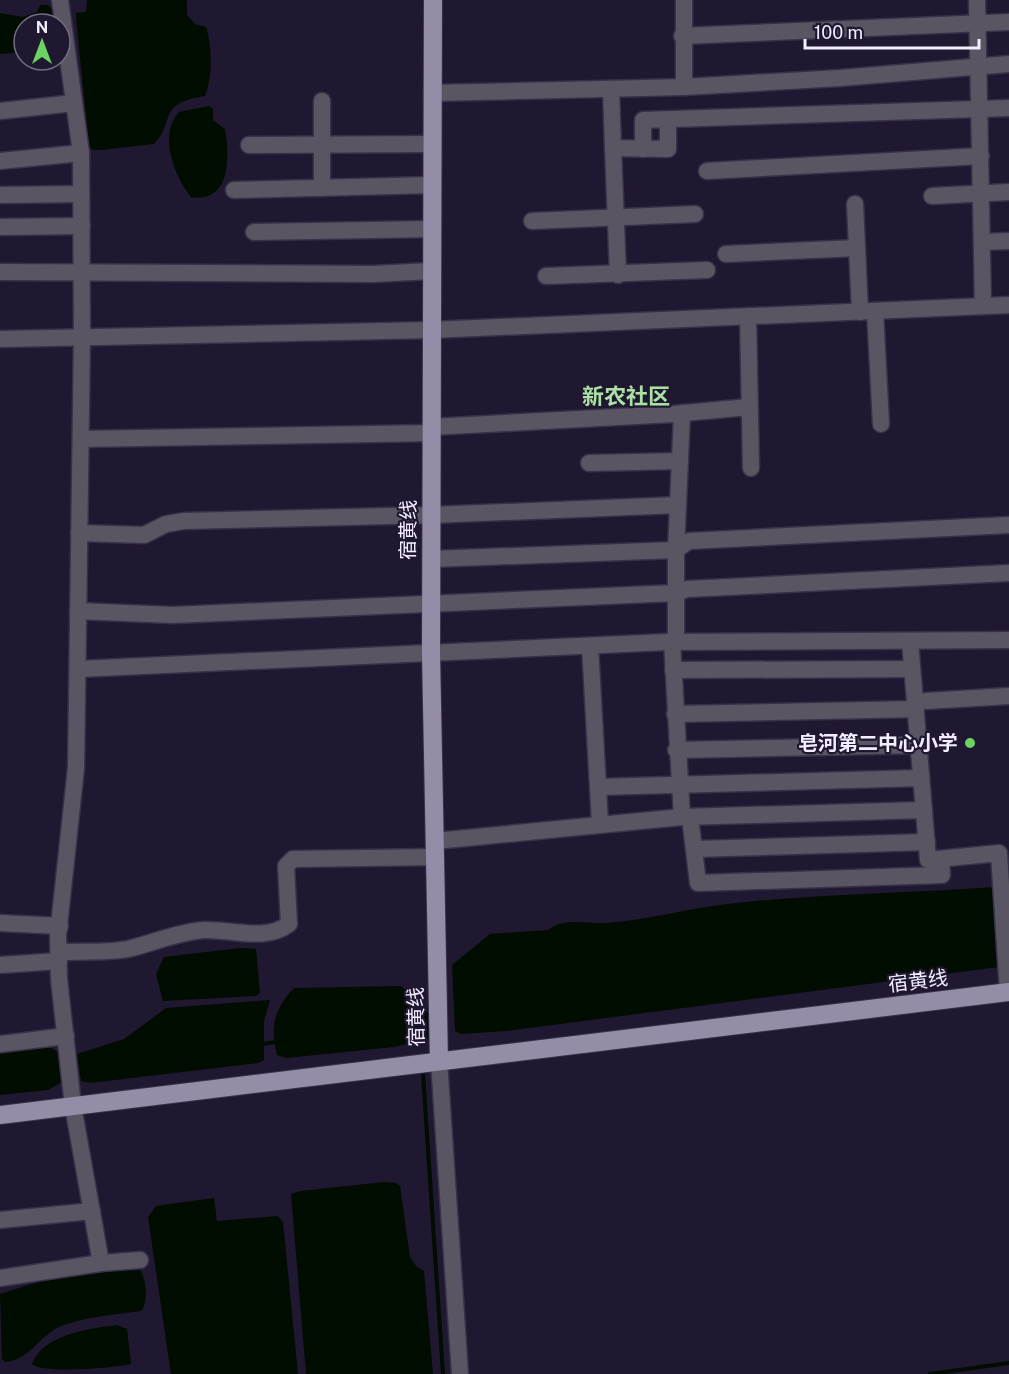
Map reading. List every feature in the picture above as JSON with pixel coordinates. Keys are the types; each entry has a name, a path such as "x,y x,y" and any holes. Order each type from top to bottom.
{"main road":[{"name":"宿黄线","path":"432,0 431,653 439,1061"},
{"name":"宿黄线","path":"0,1115 1008,992"}],"street":[{"path":"60,0 81,153 82,337 78,669 73,815 60,926 59,957 73,1106 101,1263"},
{"path":"684,0 682,36 684,87"},
{"path":"977,0 983,306"},
{"path":"682,36 1009,22"},
{"path":"432,93 684,87 840,78 1009,64"},
{"path":"611,88 618,274"},
{"path":"322,101 322,188"},
{"path":"0,111 74,103"},
{"path":"644,148 643,120 668,121 1009,108"},
{"path":"613,148 668,149 668,121"},
{"path":"249,145 432,144"},
{"path":"0,161 81,153"},
{"path":"707,171 981,156"},
{"path":"234,190 432,185"},
{"path":"932,196 1009,192"},
{"path":"0,195 81,194"},
{"path":"855,204 857,248 881,424"},
{"path":"532,221 696,214"},
{"path":"0,227 82,226"},
{"path":"254,232 431,229"},
{"path":"982,242 1009,241"},
{"path":"726,254 857,248"},
{"path":"546,276 707,270"},
{"path":"0,272 374,274 431,271"},
{"path":"0,339 431,330 1009,305"},
{"path":"748,316 751,468"},
{"path":"81,438 431,430 749,407"},
{"path":"682,413 673,670 679,785 694,849 698,884 942,875 941,859"},
{"path":"589,463 680,461"},
{"path":"80,533 144,535 166,524 184,521 431,515 678,505"},
{"path":"431,559 676,550 689,541 1009,525"},
{"path":"78,611 173,615 676,593 687,589 1009,573"},
{"path":"910,640 912,669 921,705 919,745 928,860 1004,853 1008,992"},
{"path":"78,669 674,642 1009,640"},
{"path":"590,646 600,823"},
{"path":"673,670 912,669"},
{"path":"675,714 921,705 1009,696"},
{"path":"676,750 919,745"},
{"path":"598,787 921,778"},
{"path":"0,965 126,949 182,933 204,930 266,934 281,930 289,924 286,866 293,859 435,849 600,823 686,817 924,810"},
{"path":"694,849 927,842"},
{"path":"0,923 60,926"},
{"path":"0,1044 66,1036"},
{"path":"439,1061 460,1374"},
{"path":"0,1220 92,1210"},
{"path":"0,1278 101,1263 140,1260"}],"shaded area":[{"path":"87,0 187,0 187,15 195,24 206,27 211,62 205,96 179,103 173,108 154,144 101,150 92,150 89,145 76,19 76,13 86,12"},
{"path":"40,5 48,5 54,12 37,12"},
{"path":"0,13 12,15 12,53 0,54"},
{"path":"209,106 213,109 213,120 225,129 227,164 225,176 221,186 214,193 204,197 191,197 174,167 169,143 170,132 179,112"},
{"path":"996,887 999,967 506,1031 461,1034 455,1031 452,965 490,934 548,930 568,922 622,921 736,903"},
{"path":"240,948 256,949 260,993 256,996 163,1001 156,974 164,957"},
{"path":"400,986 405,989 410,1012 428,1012 429,1039 394,1047 286,1058 277,1055 274,1036 275,1019 282,1003 294,988"},
{"path":"270,1000 264,1021 264,1060 258,1063 90,1083 81,1081 77,1054 124,1039 166,1008"},
{"path":"51,1048 62,1054 65,1080 48,1090 0,1095 0,1054"},
{"path":"384,1182 396,1183 400,1186 410,1257 416,1266 424,1271 433,1374 306,1374 291,1194 300,1191"},
{"path":"214,1198 217,1221 278,1216 283,1222 298,1374 171,1374 148,1217 156,1206"},
{"path":"140,1269 145,1284 146,1296 141,1311 100,1316 69,1323 52,1331 21,1357 5,1362 2,1359 0,1294 54,1277"},
{"path":"117,1325 127,1329 131,1364 49,1369 32,1364 46,1346 56,1340 81,1331"}],"waterway":[{"path":"261,1044 277,1042"},
{"path":"423,1074 443,1374"},
{"path":"930,1374 1009,1363"}],"place":[{"name":"皂河第二中心小学","path":"970,743"}],"district":[{"name":"新农社区","path":"626,396"}]}
